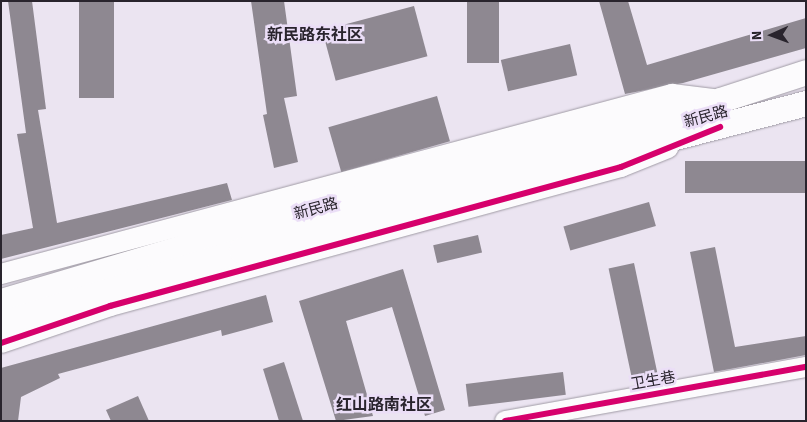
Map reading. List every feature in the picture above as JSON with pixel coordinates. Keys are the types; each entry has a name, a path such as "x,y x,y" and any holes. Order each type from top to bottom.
{"main road":[{"name":"新民路","path":"1,301 254,226 720,100 806,72"},
{"name":"新民路","path":"1,323 241,250 720,127 806,103"}],"street":[{"path":"1,274 672,94 720,100"},
{"path":"1,343 147,296 621,168 720,127"},
{"name":"卫生巷","path":"505,421 806,367"}],"building":[{"path":"8,1 32,1 46,109 38,110 57,223 227,183 232,200 1,259 1,235 33,228 17,134 26,133"},
{"path":"79,1 114,1 114,98 79,98"},
{"path":"251,1 284,1 297,96 284,98 298,162 274,168 263,115 267,114"},
{"path":"467,1 499,1 499,63 467,63"},
{"path":"599,1 628,1 647,65 806,18 806,48 683,83 625,94"},
{"path":"414,6 427,56 336,81 322,31"},
{"path":"570,44 577,75 508,91 501,60"},
{"path":"437,96 450,141 341,172 328,127"},
{"path":"685,161 806,161 806,193 685,193"},
{"path":"649,202 656,226 570,251 563,227"},
{"path":"478,235 482,253 437,263 433,245"},
{"path":"715,247 735,347 806,336 806,355 714,372 690,252"},
{"path":"634,263 658,375 632,380 609,268"},
{"path":"403,269 445,410 425,416 392,307 346,321 373,416 336,421 299,301"},
{"path":"266,295 273,322 222,336 221,330 58,374 60,378 21,397 18,421 1,421 1,368"},
{"path":"284,362 303,421 279,421 263,369"},
{"path":"563,372 566,395 469,407 466,384"},
{"path":"138,396 149,421 111,421 106,410"}],"cycle path":[{"path":"1,343 110,306 621,167 720,127"},
{"path":"505,421 806,367"}],"district":[{"name":"新民路东社区","path":"315,35"},
{"name":"红山路南社区","path":"384,405"}]}
